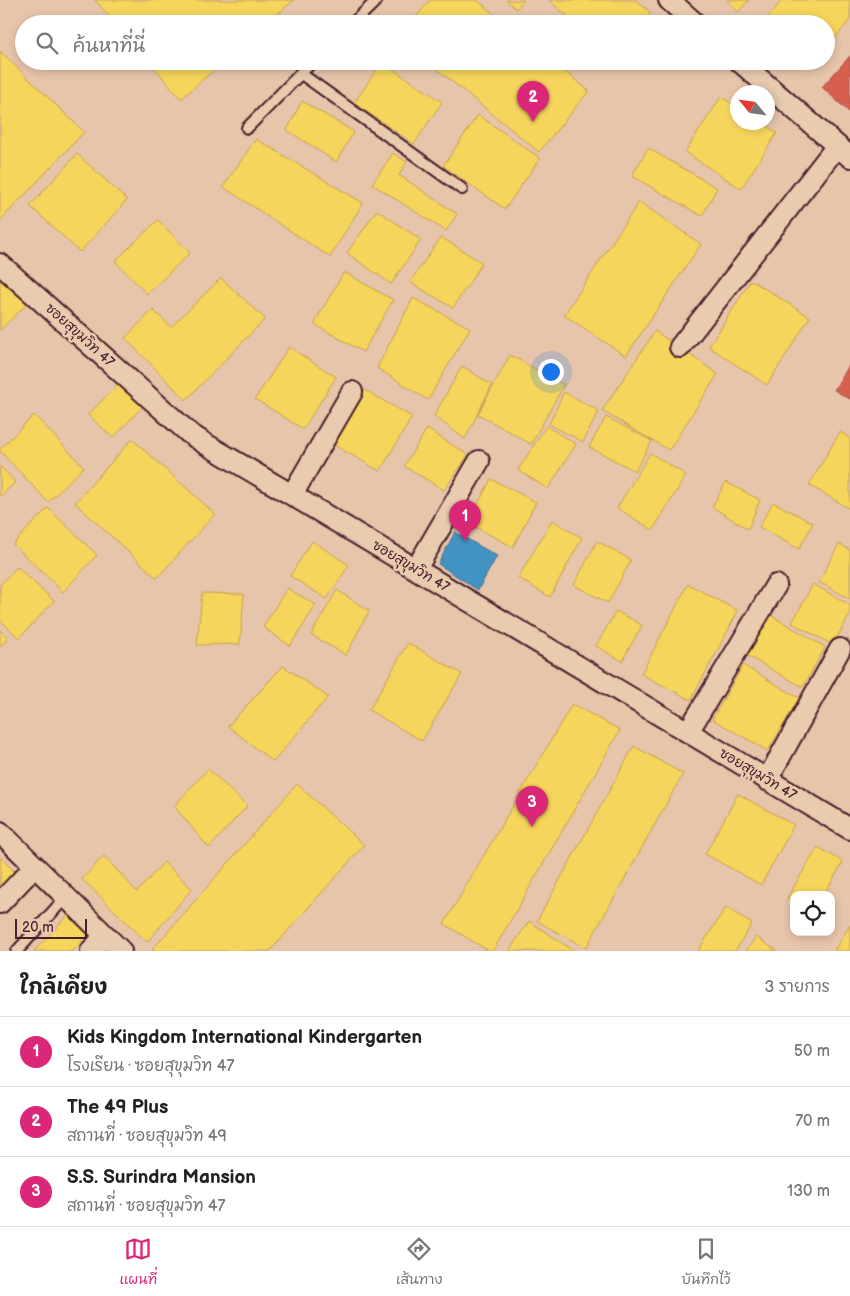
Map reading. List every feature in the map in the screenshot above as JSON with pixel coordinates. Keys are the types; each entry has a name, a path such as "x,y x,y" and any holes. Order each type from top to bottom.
{"street":[{"path":"669,0 686,15"},
{"path":"680,347 843,151 749,70"},
{"name":"ซอยสุขุมวิท 47","path":"0,264 189,433 204,443 850,829"},
{"path":"292,495 352,392"},
{"path":"416,569 479,460"},
{"path":"688,732 776,585"},
{"path":"767,780 840,649"},
{"path":"0,832 121,951"},
{"path":"0,903 35,866"},
{"path":"91,951 105,935"}],"lane":[{"path":"362,15 378,0"},
{"path":"247,128 303,70"},
{"path":"300,73 462,189"},
{"path":"17,951 66,897"}],"building: ที่อยู่อาศัย":[{"path":"95,0 294,0 276,15 108,15"},
{"path":"430,0 477,0 495,15 418,15"},
{"path":"506,0 524,0 516,9"},
{"path":"549,0 636,0 651,13 649,15 566,15"},
{"path":"727,0 749,0 738,12"},
{"path":"782,0 850,0 850,20 835,38 835,15 770,15"},
{"path":"0,51 15,65 15,70 20,70 84,132 0,221"},
{"path":"157,70 214,70 181,99"},
{"path":"377,70 394,70 442,102 414,144 354,103"},
{"path":"438,70 563,70 589,91 539,152"},
{"path":"721,97 730,102 730,130 773,130 777,133 741,189 685,152"},
{"path":"302,101 354,132 336,162 287,130"},
{"path":"478,115 540,158 505,209 443,166"},
{"path":"256,139 363,203 330,257 223,187"},
{"path":"648,148 717,188 702,216 632,176"},
{"path":"393,153 407,162 399,175 457,214 446,231 372,184"},
{"path":"77,154 127,200 80,252 30,206"},
{"path":"639,202 701,244 626,356 564,315"},
{"path":"377,210 421,240 391,284 347,253"},
{"path":"158,220 190,253 147,294 115,261"},
{"path":"441,237 482,263 453,308 410,282"},
{"path":"0,272 29,302 0,330"},
{"path":"344,272 393,300 363,352 314,324"},
{"path":"221,278 265,319 186,400 125,338 153,310 171,327"},
{"path":"751,280 810,317 767,385 709,347"},
{"path":"413,298 470,328 428,400 377,368"},
{"path":"655,331 718,374 669,450 602,411"},
{"path":"289,347 336,377 303,429 255,399"},
{"path":"510,355 564,385 531,444 478,414"},
{"path":"462,366 492,385 465,439 434,416"},
{"path":"121,381 145,404 113,438 88,415"},
{"path":"365,390 412,417 380,471 334,445"},
{"path":"564,392 599,411 583,442 549,424"},
{"path":"34,415 84,467 48,502 0,451"},
{"path":"606,417 652,441 635,471 589,447"},
{"path":"546,426 576,444 548,489 518,470"},
{"path":"427,429 468,455 444,490 404,466"},
{"path":"840,432 850,438 850,509 809,485"},
{"path":"132,439 215,514 157,578 75,503"},
{"path":"650,453 686,475 653,530 617,508"},
{"path":"0,466 15,482 0,497"},
{"path":"491,479 536,502 513,547 468,523"},
{"path":"726,482 760,500 748,529 712,507"},
{"path":"773,502 813,523 799,549 759,527"},
{"path":"48,508 97,555 63,592 13,544"},
{"path":"552,520 582,538 550,597 518,578"},
{"path":"312,541 349,565 327,599 290,576"},
{"path":"597,541 631,560 608,603 574,585"},
{"path":"839,544 850,550 850,599 819,582"},
{"path":"17,567 54,601 19,638 0,620 0,585"},
{"path":"688,584 738,611 691,700 641,674"},
{"path":"813,584 850,605 850,614 833,645 792,623"},
{"path":"287,588 316,605 290,646 263,627"},
{"path":"337,590 369,611 346,655 311,635"},
{"path":"202,593 244,594 240,644 197,645"},
{"path":"616,611 642,625 622,661 596,646"},
{"path":"767,613 825,647 803,687 744,654"},
{"path":"0,630 8,638 0,647"},
{"path":"408,643 462,674 422,741 369,710"},
{"path":"743,665 799,698 768,751 712,719"},
{"path":"283,666 328,697 273,762 228,726"},
{"path":"572,704 620,730 493,951 489,951 444,924"},
{"path":"634,746 683,774 586,948 537,921"},
{"path":"208,769 247,806 209,848 174,806"},
{"path":"297,784 364,845 270,951 153,951 152,950"},
{"path":"738,794 794,825 761,885 705,854"},
{"path":"818,847 843,862 826,891 791,891"},
{"path":"104,856 137,892 164,862 192,889 147,942 82,879"},
{"path":"0,857 21,878 0,898"},
{"path":"726,907 752,924 735,951 698,951"},
{"path":"71,912 92,931 73,951 34,951"},
{"path":"529,921 574,951 509,951"},
{"path":"850,925 850,951 834,951"},
{"path":"756,937 777,951 746,951"}],"building: ร้านค้า":[{"path":"850,56 850,113 822,87"},
{"path":"850,364 850,399 834,390"}],"building: โรงเรียน":[{"path":"455,532 497,556 478,590 438,564"}],"place":[{"name":"The 49 Plus","path":"533,122"},
{"name":"Kids Kingdom International Kindergarten","path":"465,541"},
{"name":"S.S. Surindra Mansion","path":"532,827"}]}
